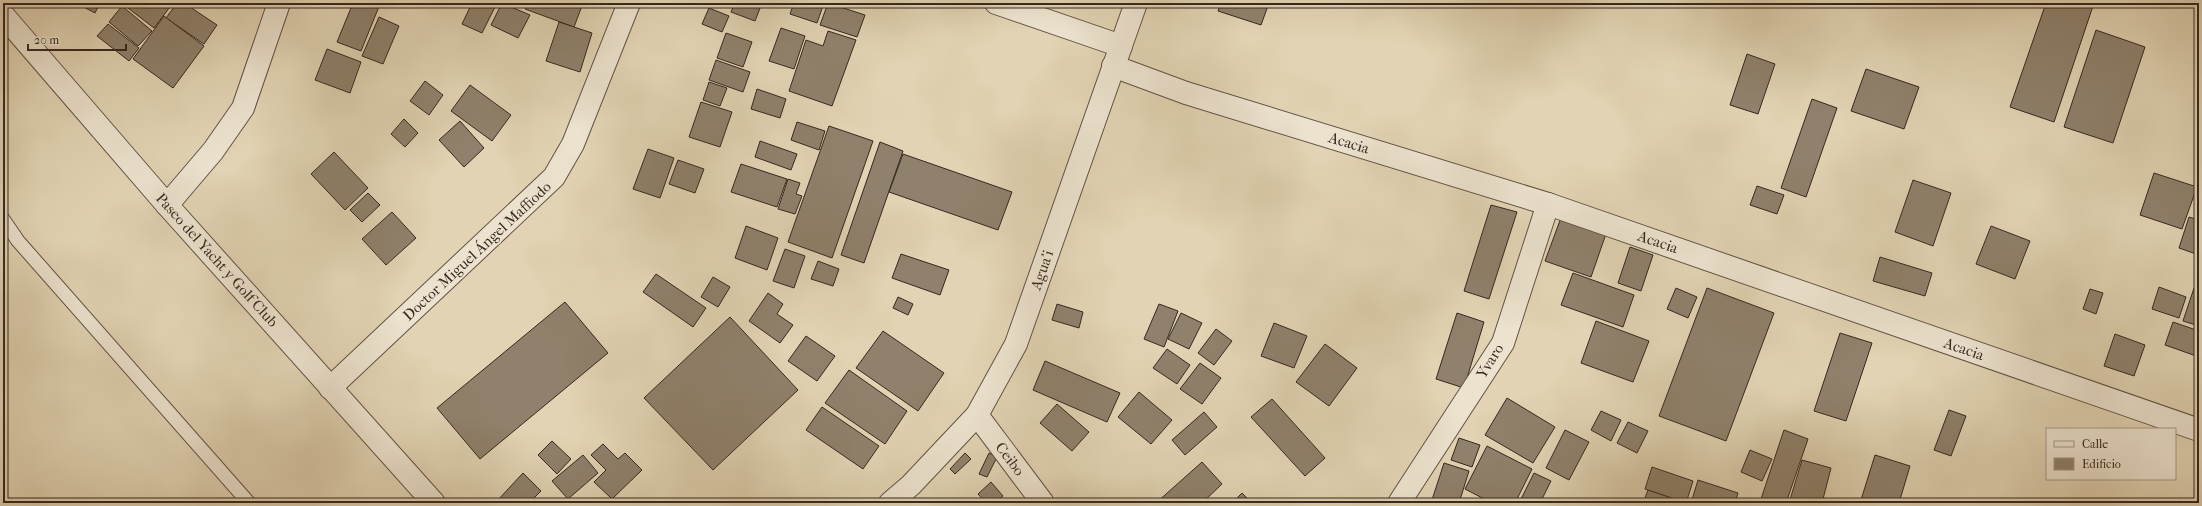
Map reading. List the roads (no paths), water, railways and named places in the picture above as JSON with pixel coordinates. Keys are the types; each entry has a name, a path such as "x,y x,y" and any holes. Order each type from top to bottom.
{"street":[{"path":"167,205 212,151 243,108 279,3"},
{"name":"Doctor Miguel Ángel Maffiodo","path":"330,388 554,177 573,144 629,3"},
{"path":"996,3 1121,46"},
{"name":"Agua'i","path":"890,503 911,485 977,415 1016,344 1136,3"},
{"name":"Paseo del Yacht y Golf Club","path":"3,15 167,205 434,503"},
{"name":"Acacia","path":"1113,66 1186,93 1548,204 2199,430"},
{"name":"Yvaro","path":"1399,503 1503,343 1548,204"},
{"name":"Ceibo","path":"977,415 1043,503"}],"lane":[{"path":"3,219 23,247 249,503"}]}
